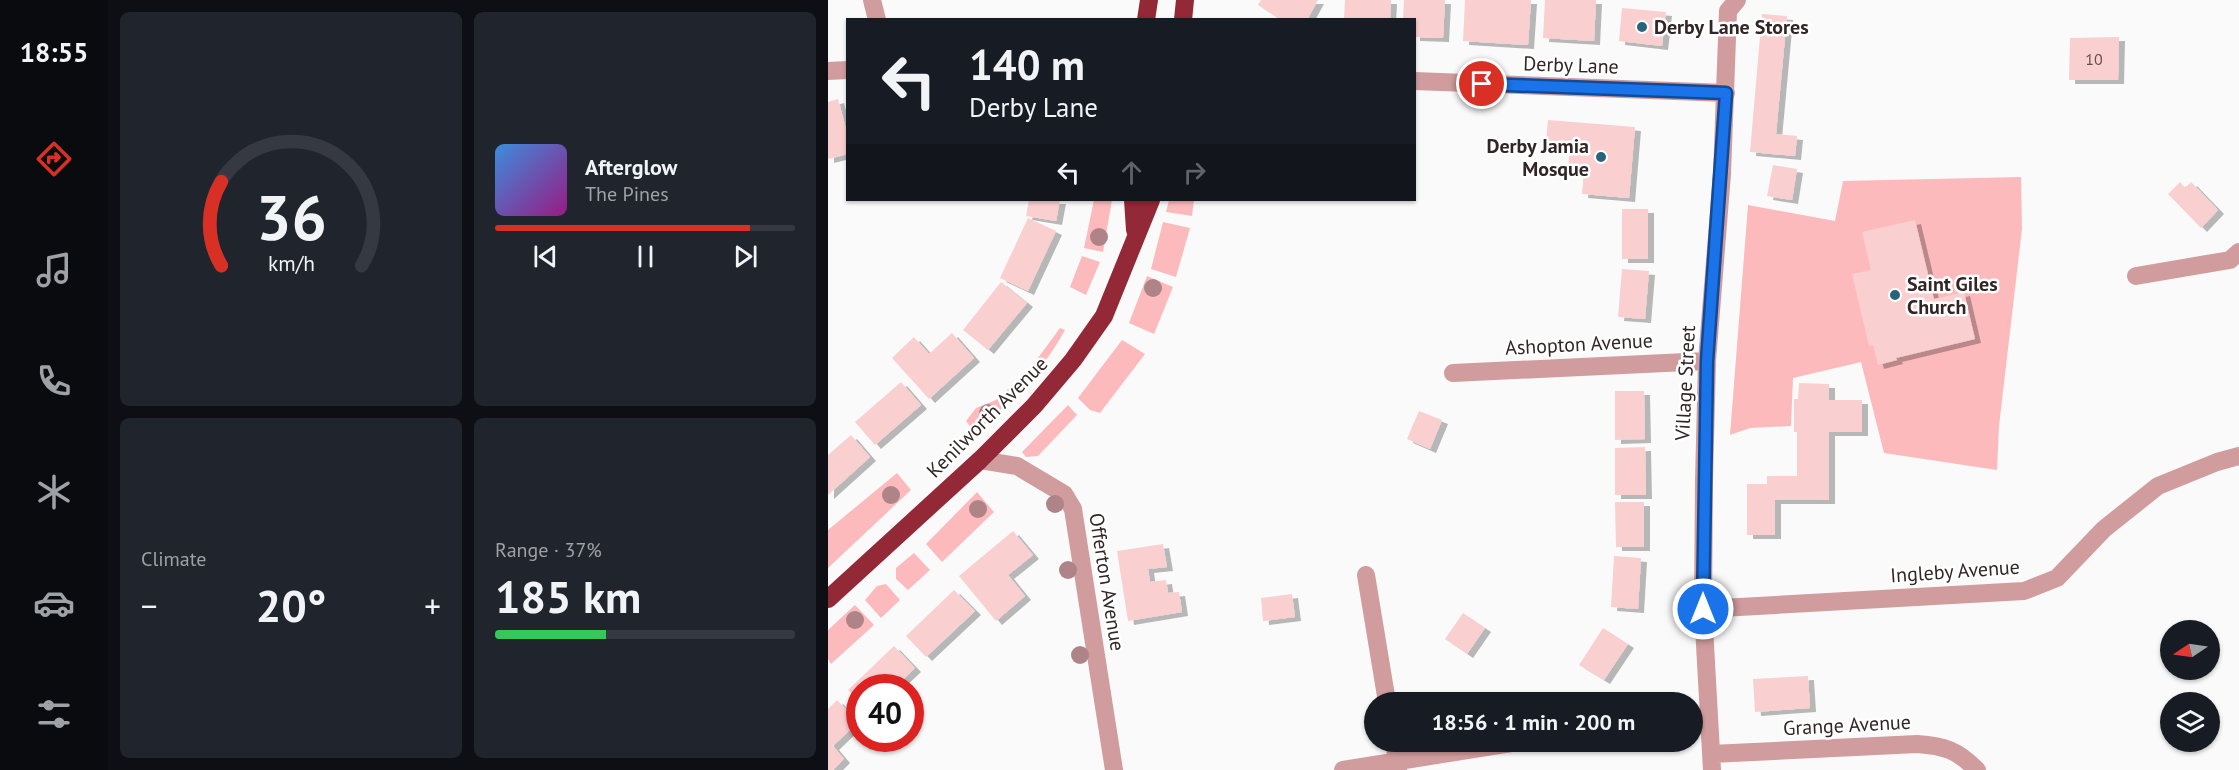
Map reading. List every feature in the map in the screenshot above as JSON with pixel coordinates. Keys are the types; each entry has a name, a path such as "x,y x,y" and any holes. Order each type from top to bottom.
{"highway":[{"path":"1146,18 1149,0"},
{"path":"1183,18 1185,0"},
{"name":"Kenilworth Avenue","path":"1133,201 1135,235"},
{"name":"Kenilworth Avenue","path":"828,599 980,460 1035,406 1074,360 1104,316 1150,201"}],"street":[{"path":"872,0 876,18"},
{"name":"Village Street","path":"1701,692 1707,361 1726,93 1728,11 1734,1"},
{"path":"828,71 846,70"},
{"name":"Derby Lane","path":"1416,81 1726,93"},
{"path":"2136,276 2230,261 2239,252"},
{"name":"Ashopton Avenue","path":"1454,373 1707,361"},
{"name":"Ingleby Avenue","path":"1703,609 2024,591 2057,578 2104,529 2158,486 2217,462 2239,456"},
{"name":"Offerton Avenue","path":"980,460 1017,466 1064,494 1073,509 1114,770"},
{"path":"1366,575 1385,692"},
{"name":"Village Street","path":"1703,724 1712,762"},
{"name":"Grange Avenue","path":"1712,762 1917,744 1942,746 1965,758 1977,770"},
{"path":"1343,770 1398,766 1469,752"}],"shaded area":[{"path":"2021,177 2022,229 1999,426 1997,470 1884,453 1861,362 1793,378 1791,426 1750,428 1730,435 1748,205 1835,221 1843,181"},
{"path":"1094,201 1112,201 1103,252 1084,248"},
{"path":"1169,201 1194,201 1192,216 1166,212"},
{"path":"1163,222 1190,228 1176,277 1151,269"},
{"path":"1082,256 1100,262 1086,295 1070,287"},
{"path":"1147,276 1173,287 1154,334 1129,323"},
{"path":"1060,328 1065,330 1057,344 1029,381 984,425 973,430 966,421 976,408 996,400 1029,370"},
{"path":"1122,340 1145,354 1100,413 1090,410 1078,398"},
{"path":"1068,405 1077,415 1038,456 1026,457 1022,452"},
{"path":"897,473 911,490 828,568 828,530"},
{"path":"977,492 994,512 942,562 926,544"},
{"path":"914,553 930,570 908,590 896,579 896,568"},
{"path":"886,584 900,600 881,618 865,600 877,586"},
{"path":"855,605 874,625 831,664 828,659 828,630"}],"building":[{"path":"1261,0 1318,0 1308,18 1278,18 1258,5"},
{"path":"1345,0 1391,0 1390,18 1344,18"},
{"path":"1404,0 1445,0 1443,38 1416,37 1416,18 1403,18"},
{"path":"1465,0 1531,0 1528,45 1463,41"},
{"path":"1545,0 1596,0 1594,41 1543,38"},
{"name":"Derby Lane Stores","path":"1622,8 1666,12 1662,46 1619,41"},
{"path":"1762,14 1787,16 1776,134 1797,136 1795,156 1750,152"},
{"path":"2119,37 2118,80 2069,80 2070,38"},
{"path":"838,99 846,129 846,154 828,159 828,102"},
{"name":"Derby Jamia Mosque","path":"1548,120 1635,127 1629,198 1582,194 1584,171 1568,170 1570,145 1546,143"},
{"path":"1773,165 1797,169 1792,200 1767,196"},
{"path":"2180,182 2185,188 2191,182 2218,210 2201,228 2168,194"},
{"path":"1029,201 1060,201 1056,221 1026,216"},
{"path":"1622,209 1648,209 1648,259 1622,259"},
{"path":"1028,218 1056,231 1028,291 1000,278"},
{"name":"Saint Giles Church","path":"1915,220 1934,299 1964,292 1975,339 1896,358 1897,360 1878,365 1873,345 1869,346 1852,274 1871,270 1862,232"},
{"path":"1622,269 1649,271 1645,319 1618,317"},
{"path":"1001,282 1027,303 988,350 963,330"},
{"path":"952,333 974,358 929,399 892,358 914,337 929,354"},
{"path":"901,382 921,405 875,445 855,422"},
{"path":"1799,383 1829,384 1829,400 1862,400 1862,432 1829,432 1829,500 1775,500 1775,535 1747,535 1747,484 1767,484 1767,476 1797,476 1794,399 1798,399"},
{"path":"1615,391 1644,391 1645,439 1615,440"},
{"path":"1419,411 1442,420 1430,449 1407,439"},
{"path":"851,435 870,457 828,495 828,455"},
{"path":"1645,447 1646,495 1615,495 1615,448"},
{"path":"1615,502 1644,502 1644,547 1616,547"},
{"path":"1013,531 1033,555 1008,575 1025,596 996,621 959,576"},
{"path":"1163,544 1167,567 1148,569 1150,582 1166,580 1168,593 1179,592 1182,612 1128,621 1117,551"},
{"path":"1614,556 1641,558 1638,609 1611,607"},
{"path":"954,590 975,611 926,657 906,636"},
{"path":"1292,594 1295,617 1263,621 1261,598"},
{"path":"1463,613 1485,628 1467,654 1445,639"},
{"path":"1603,628 1628,644 1604,680 1579,665"},
{"path":"894,646 915,668 909,674 865,674"},
{"path":"1808,676 1810,708 1755,712 1753,679"},
{"path":"837,700 846,709 846,734 833,746 844,759 833,770 828,770 828,709"}],"place":[{"name":"Derby Lane Stores","path":"1642,27"},
{"name":"Derby Jamia Mosque","path":"1601,157"},
{"name":"Saint Giles Church","path":"1895,295"}],"route":[{"path":"1482,84 1726,93 1707,361 1703,609"}]}
